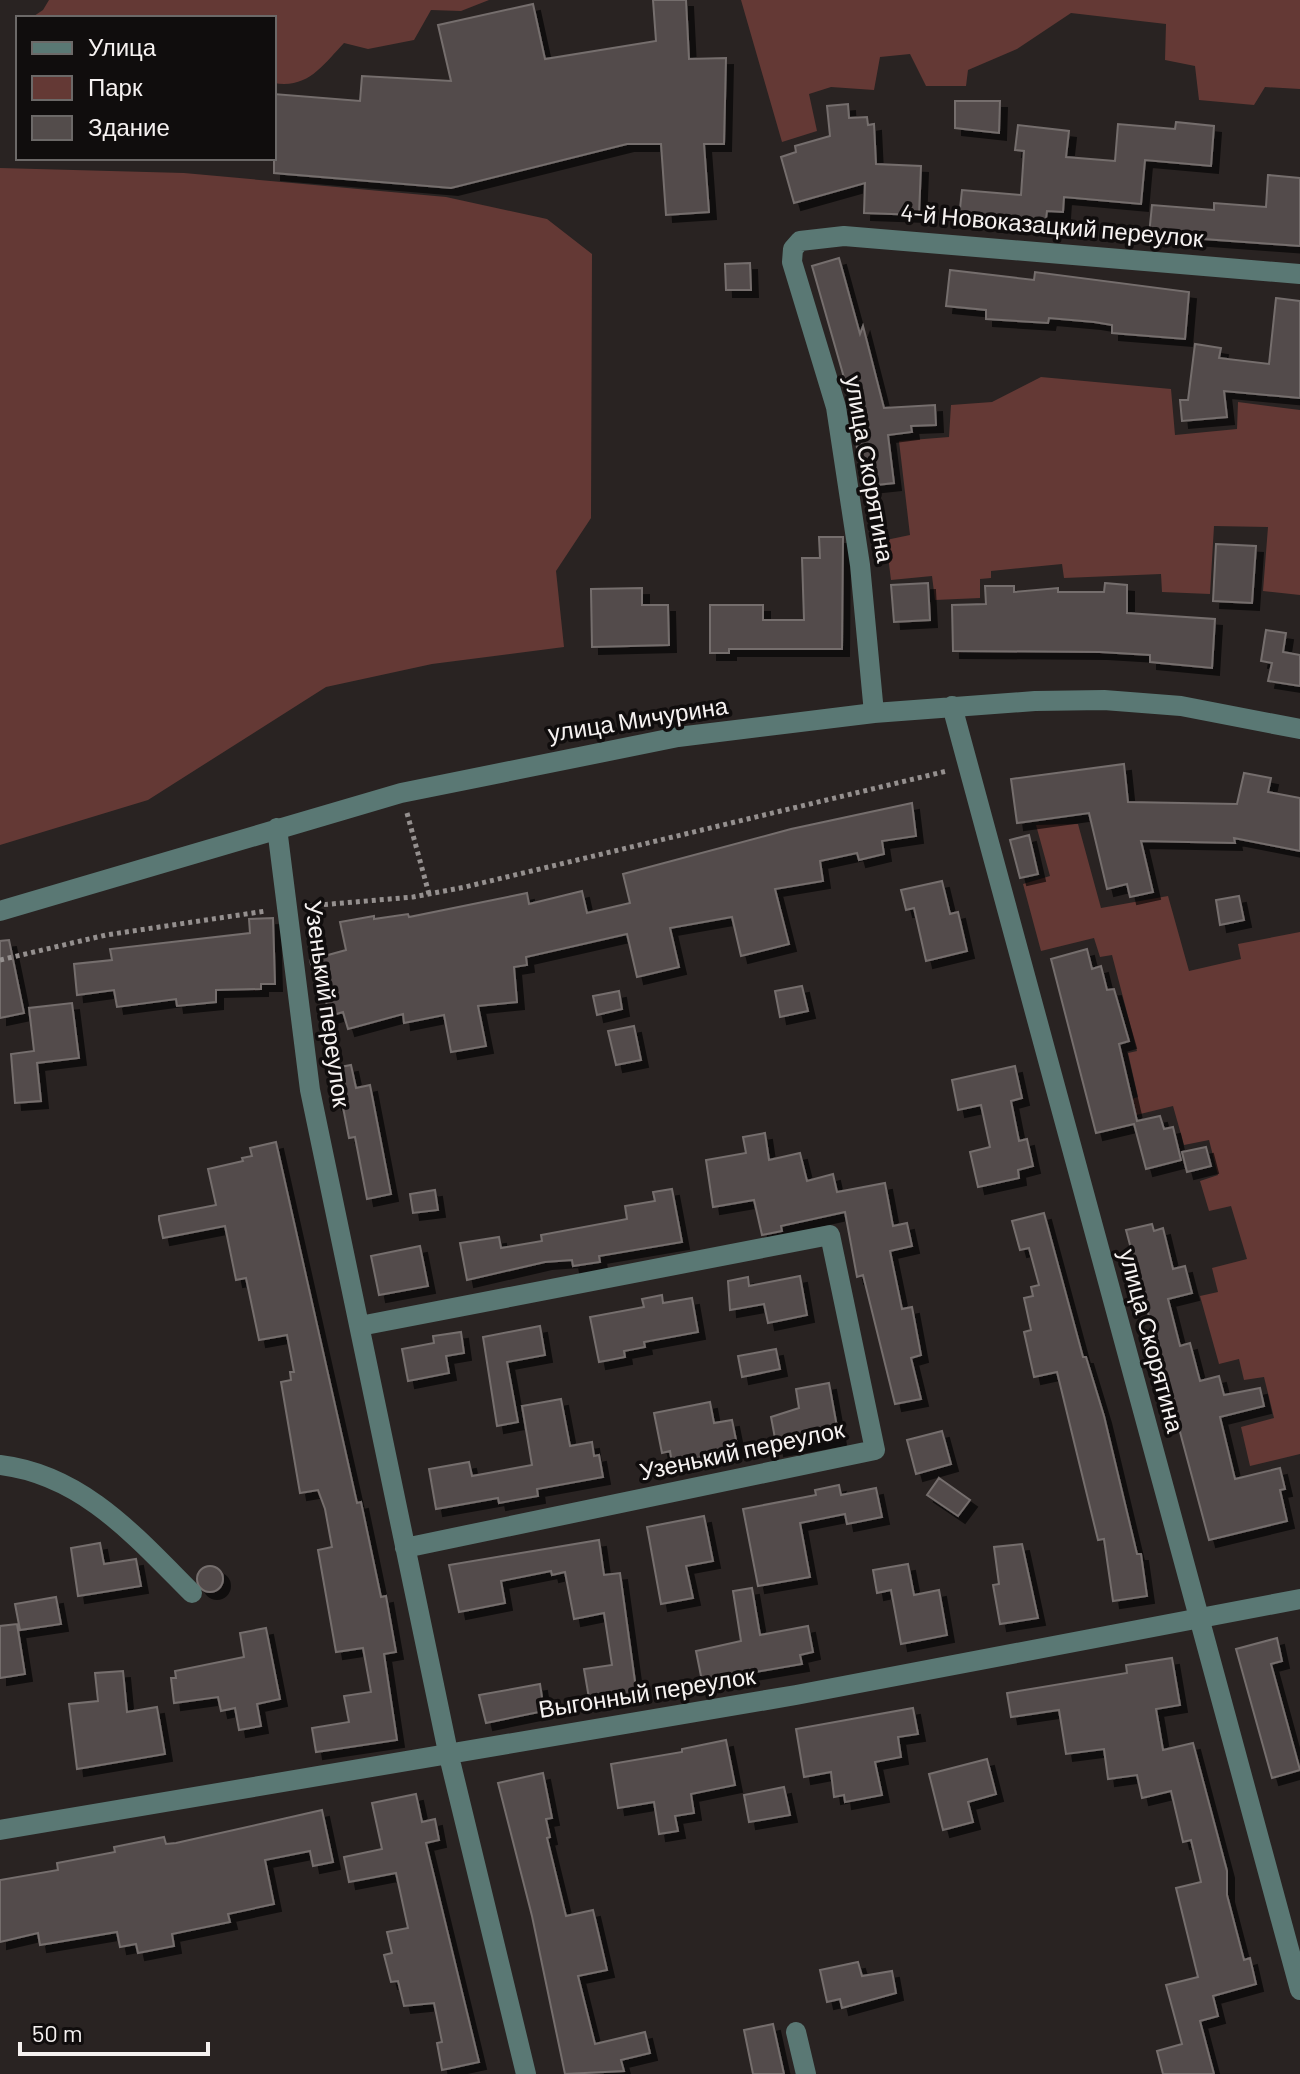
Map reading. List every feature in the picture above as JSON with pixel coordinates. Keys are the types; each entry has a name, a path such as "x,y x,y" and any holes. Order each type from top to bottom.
{"street":[{"name":"4-й Новоказацкий переулок","path":"800,241 844,236 1300,274"},
{"name":"улица Скорятина","path":"800,241 793,249 792,262 836,407 860,565 874,713"},
{"name":"улица Мичурина","path":"0,911 401,793 678,737 874,713 1035,701 1120,701 1181,706 1300,729"},
{"name":"улица Скорятина","path":"952,706 1298,1979"},
{"name":"Узенький переулок","path":"277,828 310,1090 448,1752 526,2074"},
{"name":"Узенький переулок","path":"360,1326 830,1235 875,1450 405,1548"},
{"path":"0,1465 40,1474 96,1502 192,1593"},
{"name":"Выгонный переулок","path":"0,1830 796,1695 1300,1599"},
{"path":"796,2032 806,2074"}],"path":[{"path":"0,960 106,935 287,908 429,894 657,844 967,766"},
{"path":"401,793 429,894"}],"green space":[{"path":"49,0 489,0 461,11 431,10 414,40 368,49 344,43 314,74 286,84 276,83 276,16 34,16 43,10"},
{"path":"741,0 1300,0 1300,89 1265,87 1254,105 1199,100 1195,66 1165,60 1166,24 1071,13 1017,49 968,70 966,86 926,86 910,54 880,57 874,90 831,87 809,94 817,131 782,142"},
{"path":"0,168 184,173 446,197 547,219 592,254 591,518 556,571 564,647 432,664 326,687 148,800 0,845"},
{"path":"1041,377 1171,389 1175,435 1237,429 1238,402 1300,410 1300,595 1263,591 1268,527 1214,526 1210,594 1162,592 1161,574 1064,578 1062,564 991,571 991,578 980,579 980,598 935,600 932,576 891,580 886,540 910,535 899,441 949,437 951,405 992,402"},
{"path":"1078,824 1101,908 1168,896 1189,971 1241,959 1238,944 1300,932 1300,1454 1250,1466 1241,1427 1274,1418 1264,1377 1244,1380 1239,1359 1219,1364 1200,1296 1218,1292 1212,1268 1247,1259 1231,1206 1209,1211 1200,1181 1218,1175 1209,1140 1184,1145 1173,1106 1132,1116 1128,1100 1138,1097 1128,1053 1137,1051 1112,955 1100,957 1094,938 1041,951 1023,884 1050,876 1036,825"}],"building":[{"path":"653,0 686,0 689,59 726,58 724,144 704,144 709,212 666,215 661,144 627,144 451,188 274,173 276,94 360,101 362,76 451,81 438,25 533,4 545,59 656,41"},
{"path":"955,101 1000,101 999,133 955,128"},
{"path":"848,104 849,118 867,117 868,125 874,124 876,164 921,166 919,215 864,213 865,183 794,203 781,157 796,152 795,146 830,136 827,106"},
{"path":"1176,122 1214,126 1211,166 1145,160 1141,204 1064,197 1063,212 1047,211 1046,219 959,218 962,190 1021,195 1024,151 1015,150 1018,125 1069,131 1066,157 1115,161 1118,124 1175,129"},
{"path":"1268,175 1300,178 1300,246 1149,235 1152,205 1214,210 1214,203 1266,207"},
{"path":"839,258 860,334 863,326 884,408 935,405 936,425 911,426 912,432 888,435 894,483 868,486 867,471 860,471 851,402 812,266"},
{"path":"750,263 751,290 726,290 725,264"},
{"path":"950,270 1034,280 1035,272 1189,292 1185,339 1112,333 1112,325 1094,322 1049,318 1048,323 986,319 986,310 946,306"},
{"path":"1276,298 1300,301 1300,398 1224,391 1227,417 1182,421 1180,400 1188,400 1195,344 1221,348 1219,358 1269,364"},
{"path":"819,537 843,537 842,649 729,649 729,653 710,653 710,605 763,605 763,620 804,620 802,558 820,558"},
{"path":"1216,544 1256,546 1252,603 1213,601"},
{"path":"928,583 930,620 894,622 891,585"},
{"path":"1105,583 1127,585 1127,613 1215,619 1212,668 1150,662 1150,655 953,651 952,605 986,604 985,586 1014,586 1014,592 1058,588 1058,592 1104,592"},
{"path":"642,588 642,605 668,605 669,645 592,647 591,589"},
{"path":"1266,630 1286,633 1283,652 1300,655 1300,686 1268,681 1272,663 1261,661"},
{"path":"1124,764 1128,802 1237,804 1244,773 1271,778 1268,792 1300,798 1300,851 1234,838 1235,843 1141,841 1153,892 1130,897 1127,884 1107,889 1089,813 1017,823 1011,779"},
{"path":"912,803 916,836 882,841 884,854 859,860 857,853 820,861 823,881 775,889 789,944 741,956 732,917 670,928 679,967 637,977 627,934 526,957 527,965 514,967 517,1002 478,1006 486,1046 451,1052 444,1015 404,1023 403,1014 348,1029 343,1012 330,1016 325,998 320,1000 310,960 346,950 340,922 374,916 374,919 408,914 409,917 527,893 529,904 582,891 587,913 630,903 623,874 791,829"},
{"path":"1029,835 1038,874 1020,878 1010,840"},
{"path":"942,881 950,914 958,912 967,951 926,961 914,908 906,910 901,890"},
{"path":"1239,896 1244,920 1220,925 1216,900"},
{"path":"273,918 275,984 261,984 261,989 216,990 216,1002 177,1006 176,999 117,1007 114,990 77,995 74,964 112,960 110,949 250,933 249,919"},
{"path":"9,940 24,1013 0,1018 0,941"},
{"path":"1087,949 1092,969 1101,966 1107,990 1114,989 1129,1041 1119,1044 1137,1121 1160,1116 1164,1129 1173,1127 1181,1160 1146,1169 1134,1124 1096,1133 1051,959"},
{"path":"802,986 808,1011 780,1017 775,991"},
{"path":"619,991 622,1009 597,1015 593,996"},
{"path":"72,1003 79,1058 37,1063 41,1101 15,1103 11,1054 34,1051 29,1008"},
{"path":"634,1026 641,1060 616,1065 608,1031"},
{"path":"351,1065 356,1088 370,1085 391,1194 367,1199 355,1137 349,1138 342,1102 335,1103 329,1069"},
{"path":"1015,1066 1022,1098 1011,1101 1019,1141 1027,1139 1033,1166 1018,1170 1019,1178 978,1187 970,1152 990,1147 981,1105 958,1110 952,1080"},
{"path":"765,1133 769,1160 800,1153 807,1181 833,1174 837,1192 885,1183 893,1226 907,1223 912,1246 890,1251 902,1309 912,1307 921,1355 911,1358 921,1399 895,1404 863,1275 857,1277 845,1212 781,1226 782,1231 762,1235 754,1200 713,1207 706,1160 746,1153 743,1137"},
{"path":"276,1142 357,1503 361,1502 381,1597 386,1596 396,1652 384,1654 397,1740 316,1752 312,1728 349,1722 344,1696 371,1692 363,1648 336,1652 318,1550 332,1547 325,1509 318,1490 300,1493 281,1382 291,1380 290,1372 294,1372 287,1335 259,1340 246,1278 236,1280 225,1226 163,1238 159,1220 159,1216 216,1205 208,1169 243,1161 242,1158 252,1156 250,1148"},
{"path":"1206,1147 1211,1166 1187,1172 1182,1152"},
{"path":"672,1189 682,1242 599,1256 600,1262 573,1266 572,1260 545,1262 467,1280 460,1243 499,1237 501,1248 542,1241 541,1235 627,1219 625,1206 655,1201 653,1192"},
{"path":"435,1190 438,1210 413,1213 410,1194"},
{"path":"1044,1213 1083,1357 1086,1357 1104,1416 1137,1554 1141,1554 1147,1596 1113,1601 1104,1539 1098,1540 1057,1372 1034,1377 1024,1332 1031,1330 1024,1298 1033,1296 1031,1287 1039,1285 1029,1248 1020,1250 1012,1221"},
{"path":"1152,1224 1154,1231 1163,1228 1173,1269 1185,1266 1192,1293 1168,1299 1180,1346 1190,1343 1200,1381 1219,1376 1224,1395 1260,1388 1264,1406 1220,1417 1235,1479 1280,1468 1285,1489 1280,1490 1287,1521 1209,1540 1144,1298 1131,1301 1124,1275 1137,1271 1126,1230"},
{"path":"420,1246 428,1286 379,1295 371,1256"},
{"path":"800,1276 807,1315 768,1323 764,1304 730,1310 728,1281 748,1277 749,1286"},
{"path":"662,1295 663,1303 692,1298 698,1332 644,1342 645,1347 624,1351 625,1357 599,1362 590,1317 644,1307 642,1299"},
{"path":"540,1326 545,1355 507,1362 518,1422 497,1426 483,1337"},
{"path":"461,1332 464,1353 446,1356 449,1373 408,1381 402,1349 434,1343 433,1336"},
{"path":"776,1349 780,1369 742,1377 738,1356"},
{"path":"829,1383 839,1438 777,1449 771,1417 799,1408 796,1389"},
{"path":"561,1399 570,1446 592,1442 594,1456 599,1455 603,1477 537,1489 538,1496 499,1503 498,1498 436,1509 429,1469 469,1462 472,1476 532,1465 522,1406"},
{"path":"710,1402 714,1423 732,1420 738,1450 672,1463 670,1451 662,1453 654,1413"},
{"path":"942,1431 951,1464 916,1474 907,1440"},
{"path":"939,1478 970,1500 958,1516 927,1495"},
{"path":"839,1485 841,1495 876,1488 882,1517 847,1524 845,1514 800,1523 810,1577 758,1586 743,1509 816,1495 815,1490"},
{"path":"704,1516 713,1561 686,1566 693,1598 661,1604 647,1527"},
{"path":"599,1540 604,1575 620,1573 637,1696 590,1704 584,1669 612,1665 604,1613 574,1619 565,1572 552,1575 551,1571 501,1581 505,1603 459,1612 449,1565"},
{"path":"100,1543 104,1564 136,1559 141,1586 78,1596 71,1548"},
{"path":"1022,1544 1038,1618 1000,1624 993,1585 999,1584 994,1547"},
{"path":"908,1564 914,1595 939,1590 947,1635 901,1644 891,1590 877,1593 873,1570"},
{"path":"210,1566 219,1570 223,1579 219,1588 210,1592 201,1588 197,1579 201,1570"},
{"path":"752,1588 760,1635 808,1626 813,1652 800,1655 802,1664 702,1681 696,1651 741,1641 733,1591"},
{"path":"56,1597 61,1624 20,1630 15,1604"},
{"path":"17,1624 25,1674 0,1678 0,1626"},
{"path":"266,1628 280,1699 257,1704 261,1726 239,1730 235,1708 221,1711 218,1697 174,1703 171,1678 176,1678 175,1671 244,1657 240,1633"},
{"path":"1277,1638 1282,1661 1271,1664 1300,1770 1272,1778 1236,1649"},
{"path":"1172,1658 1180,1705 1156,1709 1163,1750 1193,1743 1227,1871 1227,1895 1244,1960 1250,1958 1256,1984 1213,1996 1218,2016 1200,2021 1214,2074 1163,2074 1157,2051 1182,2044 1166,1985 1198,1977 1176,1888 1201,1882 1191,1840 1183,1842 1171,1791 1142,1798 1137,1775 1108,1779 1104,1749 1066,1754 1059,1710 1011,1717 1007,1693 1127,1673 1126,1665"},
{"path":"123,1671 127,1712 157,1707 165,1754 77,1769 69,1704 98,1701 95,1673"},
{"path":"540,1684 544,1711 486,1723 479,1695"},
{"path":"913,1708 918,1734 898,1737 901,1757 875,1762 882,1795 845,1802 844,1795 834,1797 831,1772 804,1777 796,1729"},
{"path":"726,1740 735,1785 691,1794 694,1813 675,1816 678,1831 659,1834 654,1802 618,1808 611,1764 682,1752 682,1749"},
{"path":"987,1759 996,1794 968,1802 973,1822 943,1830 929,1774"},
{"path":"543,1773 552,1818 546,1819 550,1837 547,1838 566,1916 593,1910 607,1970 578,1976 595,2044 645,2032 650,2053 621,2060 624,2071 565,2074 532,1916 498,1783"},
{"path":"784,1787 790,1815 749,1822 744,1795"},
{"path":"416,1794 422,1822 435,1819 439,1840 426,1843 479,2062 442,2070 437,2043 442,2042 434,2003 404,2006 398,1981 391,1982 384,1955 392,1953 387,1932 408,1928 396,1873 349,1882 344,1857 382,1849 372,1803"},
{"path":"322,1810 333,1862 313,1866 310,1851 265,1860 274,1904 228,1914 230,1922 172,1934 174,1946 138,1953 136,1944 120,1947 117,1932 40,1945 38,1933 0,1942 0,1880 58,1870 57,1863 115,1852 114,1847 164,1837 166,1844 176,1843"},
{"path":"858,1962 862,1976 892,1971 896,1993 842,2008 840,1999 827,2002 820,1970"},
{"path":"773,2024 784,2074 753,2074 744,2030"}]}
